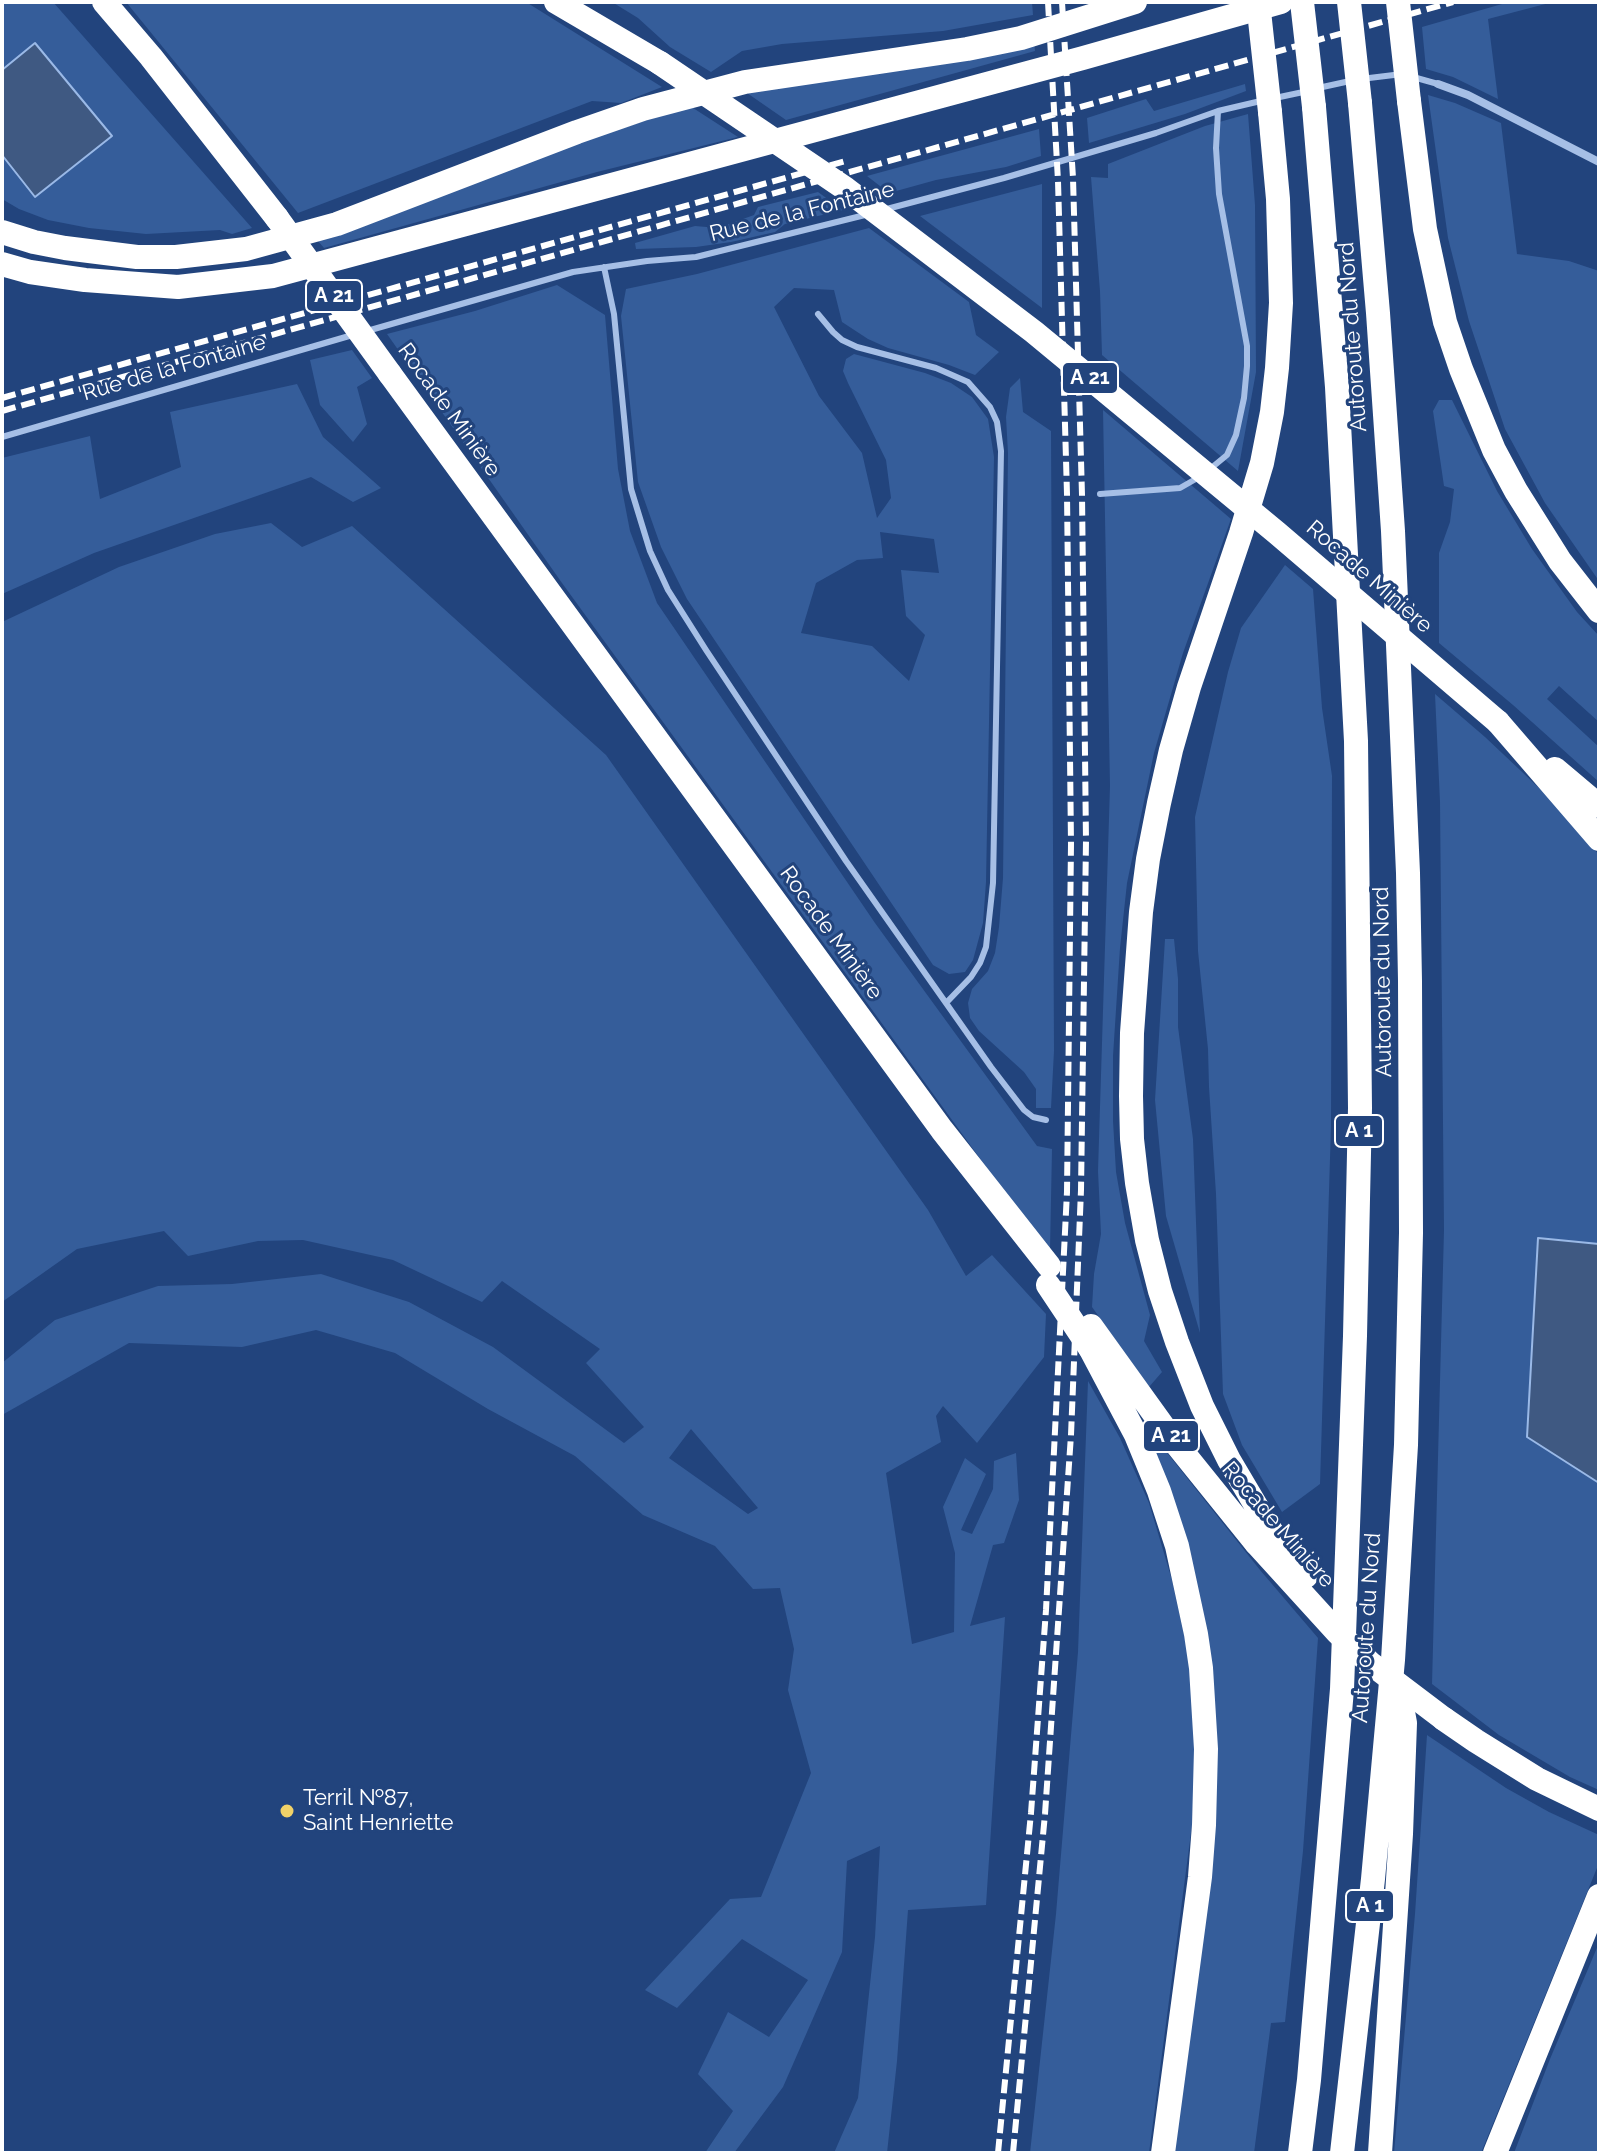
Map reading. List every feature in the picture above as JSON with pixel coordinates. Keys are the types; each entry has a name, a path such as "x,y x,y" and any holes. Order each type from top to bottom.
{"highway":[{"name":"Rocade Minière","path":"104,2 277,218 1090,1337 1173,1440 1264,1537 1337,1632 1370,1663 1476,1741 1537,1779 1599,1809"},
{"name":"Rocade Minière","path":"556,2 660,63 846,189 1034,332 1599,806"},
{"path":"2,232 65,248 137,257 176,257 246,249 337,224 643,109 745,82 1021,38 1135,2"},
{"path":"1258,2 1278,199 1281,303 1272,412 1262,463 1189,687 1159,803 1148,859 1137,959 1131,1096 1137,1183 1160,1291 1202,1406 1264,1537"},
{"path":"2,264 30,272 85,280 178,287 273,276 1281,2"},
{"name":"Autoroute du Nord","path":"1300,2153 1342,1689 1360,1108 1353,681 1337,387 1314,107 1302,2"},
{"name":"Autoroute du Nord","path":"1342,2153 1373,1879 1393,1660 1406,1445 1411,1233 1410,950 1393,531 1378,313 1349,2"},
{"path":"1398,2 1427,242 1445,322 1488,437 1516,491 1560,561 1599,611"},
{"path":"1498,722 1599,839"},
{"path":"1090,1337 1159,1491 1177,1546 1201,1668 1206,1749 1200,1877 1163,2153"},
{"path":"1380,2153 1394,1965 1405,1723 1393,1660"},
{"path":"1495,2153 1599,1896"}],"street":[{"name":"Rue de la Fontaine","path":"1438,84 1468,95 1599,162"}],"lane":[{"name":"Rue de la Fontaine","path":"2,437 573,272 730,250 1004,178 1156,133 1218,111 1378,75 1401,73 1438,84"},
{"path":"1100,494 1180,488 1194,482 1227,455 1236,435 1244,398 1247,346 1219,194 1216,148 1218,111"},
{"path":"604,267 614,314 631,489 650,551 668,590 846,861 946,1003 1024,1110 1033,1117 1046,1120"},
{"path":"818,314 842,340 857,347 936,368 968,382 990,407 997,422 1001,451 993,883 986,947 980,963 946,1003"}],"shaded area":[{"path":"2,2 53,2 252,228 232,234 220,230 146,234 89,228 48,220 2,199"},
{"path":"126,2 526,2 662,87 621,103 592,101 298,213"},
{"path":"612,2 1032,2 1033,15 943,31 782,44 742,51 711,72 670,47 638,18"},
{"path":"1509,2 1553,2 1488,19 1498,99 1453,77 1426,69 1422,27"},
{"path":"1034,41 1035,51 786,120 747,93"},
{"path":"35,43 112,136 35,197 2,155 2,70"},
{"path":"1245,84 1246,91 1185,114 1089,143 1087,118 1146,99 1154,111"},
{"path":"1428,95 1501,123 1517,254 1569,261 1599,271 1599,581 1545,503 1505,429 1469,321 1448,238"},
{"path":"690,106 738,137 597,172 324,248 318,241 547,153"},
{"path":"1248,114 1255,205 1256,372 1238,471 1102,355 1091,177 1108,178 1108,164 1205,126"},
{"path":"1039,129 1041,156 1006,167 936,180 889,193 867,176"},
{"path":"1042,184 1042,308 920,216"},
{"path":"818,192 843,210 785,224 775,232 731,242 696,247 636,249 635,243 695,226 718,228 754,215 758,207"},
{"path":"869,228 969,302 976,335 999,352 975,375 888,348 842,322 834,290 794,288 774,307 819,396 862,453 877,518 891,498 886,460 843,371 846,359 854,354 951,383 972,397 988,419 994,457 986,882 983,923 973,960 965,972 949,974 933,965 687,599 661,547 638,482 621,316 626,289 697,274","holes":["880,532 934,539 939,573 901,570 906,616 925,635 909,681 872,646 801,633 816,583 857,560 883,558"]},
{"path":"557,285 605,315 618,469 630,531 657,603 875,923 1037,1146 1052,1149 1050,1250 1026,1222 562,583 387,334"},
{"path":"352,350 372,378 357,387 367,424 353,442 320,405 310,360"},
{"path":"1020,378 1023,412 1051,431 1054,1051 1051,1108 1036,1108 1036,1089 1024,1072 979,1031 970,1018 968,1003 972,989 988,971 995,953 999,927 1003,878 1006,417 1010,388"},
{"path":"297,384 323,437 381,488 353,502 311,477 94,553 2,594 2,458 90,436 100,499 181,467 170,412"},
{"path":"1439,400 1452,400 1497,491 1532,549 1577,612 1599,636 1599,722 1559,686 1547,699 1599,747 1599,782 1439,643 1439,553 1450,522 1454,489 1444,486 1433,411"},
{"path":"1103,410 1231,519 1183,653 1154,753 1127,883 1120,948 1113,1056 1116,1172 1125,1223 1150,1315 1144,1341 1162,1372 1149,1387 1092,1307 1101,1234 1098,1171 1110,786"},
{"path":"271,523 302,547 352,526 606,755 928,1210 966,1276 992,1255 1046,1314 1044,1357 977,1443 943,1406 936,1416 941,1442 886,1473 912,1644 954,1632 955,1553 943,1507 965,1458 986,1474 961,1530 972,1534 993,1489 994,1461 1016,1453 1019,1500 1004,1543 993,1545 970,1626 1005,1617 986,1905 908,1910 887,2153 834,2153 858,2098 875,1937 880,1846 847,1861 842,1952 783,2087 734,2153 705,2153 733,2111 698,2074 728,2012 769,2037 808,1980 742,1939 677,2008 645,1990 730,1899 761,1897 811,1773 788,1690 794,1649 780,1588 753,1589 715,1546 643,1515 575,1456 488,1409 395,1353 316,1330 242,1347 129,1343 2,1415 2,1363 55,1320 158,1286 232,1284 321,1274 409,1302 493,1347 624,1443 644,1427 586,1363 600,1349 502,1281 482,1302 393,1260 303,1240 258,1241 188,1256 164,1231 77,1249 2,1302 2,622 119,567 215,534","holes":["691,1429 758,1508 748,1514 669,1458"]},
{"path":"1285,565 1313,589 1322,708 1332,776 1331,1126 1320,1484 1282,1512 1242,1445 1223,1394 1208,1049 1198,951 1195,817 1241,628"},
{"path":"1435,694 1556,804 1599,855 1599,1244 1538,1238 1527,1437 1599,1483 1599,1790 1570,1777 1499,1735 1432,1684 1444,1230 1440,802"},
{"path":"1165,939 1174,939 1178,1027 1193,1139 1200,1333 1166,1216 1155,1100"},
{"path":"1538,1238 1599,1244 1599,1483 1527,1437"},
{"path":"1088,1381 1120,1438 1149,1503 1172,1580 1191,1667 1196,1748 1192,1825 1149,2153 1030,2153 1056,1914 1078,1652"},
{"path":"1153,1435 1318,1638 1303,1851 1285,2022 1271,2023 1254,2153 1172,2153 1216,1754 1146,1438"},
{"path":"1427,1735 1506,1788 1599,1835 1599,1863 1481,2153 1394,2153"},
{"path":"1599,1943 1599,2153 1514,2153 1550,2059"}],"railway":[{"path":"998,2153 1031,1813 1046,1610 1067,1192 1071,844 1067,494 1058,181 1048,2"},
{"path":"1013,2153 1045,1814 1071,1435 1081,1190 1086,841 1082,495 1073,178 1062,2"},
{"path":"2,411 1453,2"},
{"path":"2,398 849,160"}],"place":[{"name":"Terril №87, Saint Henriette","path":"287,1811"}]}
